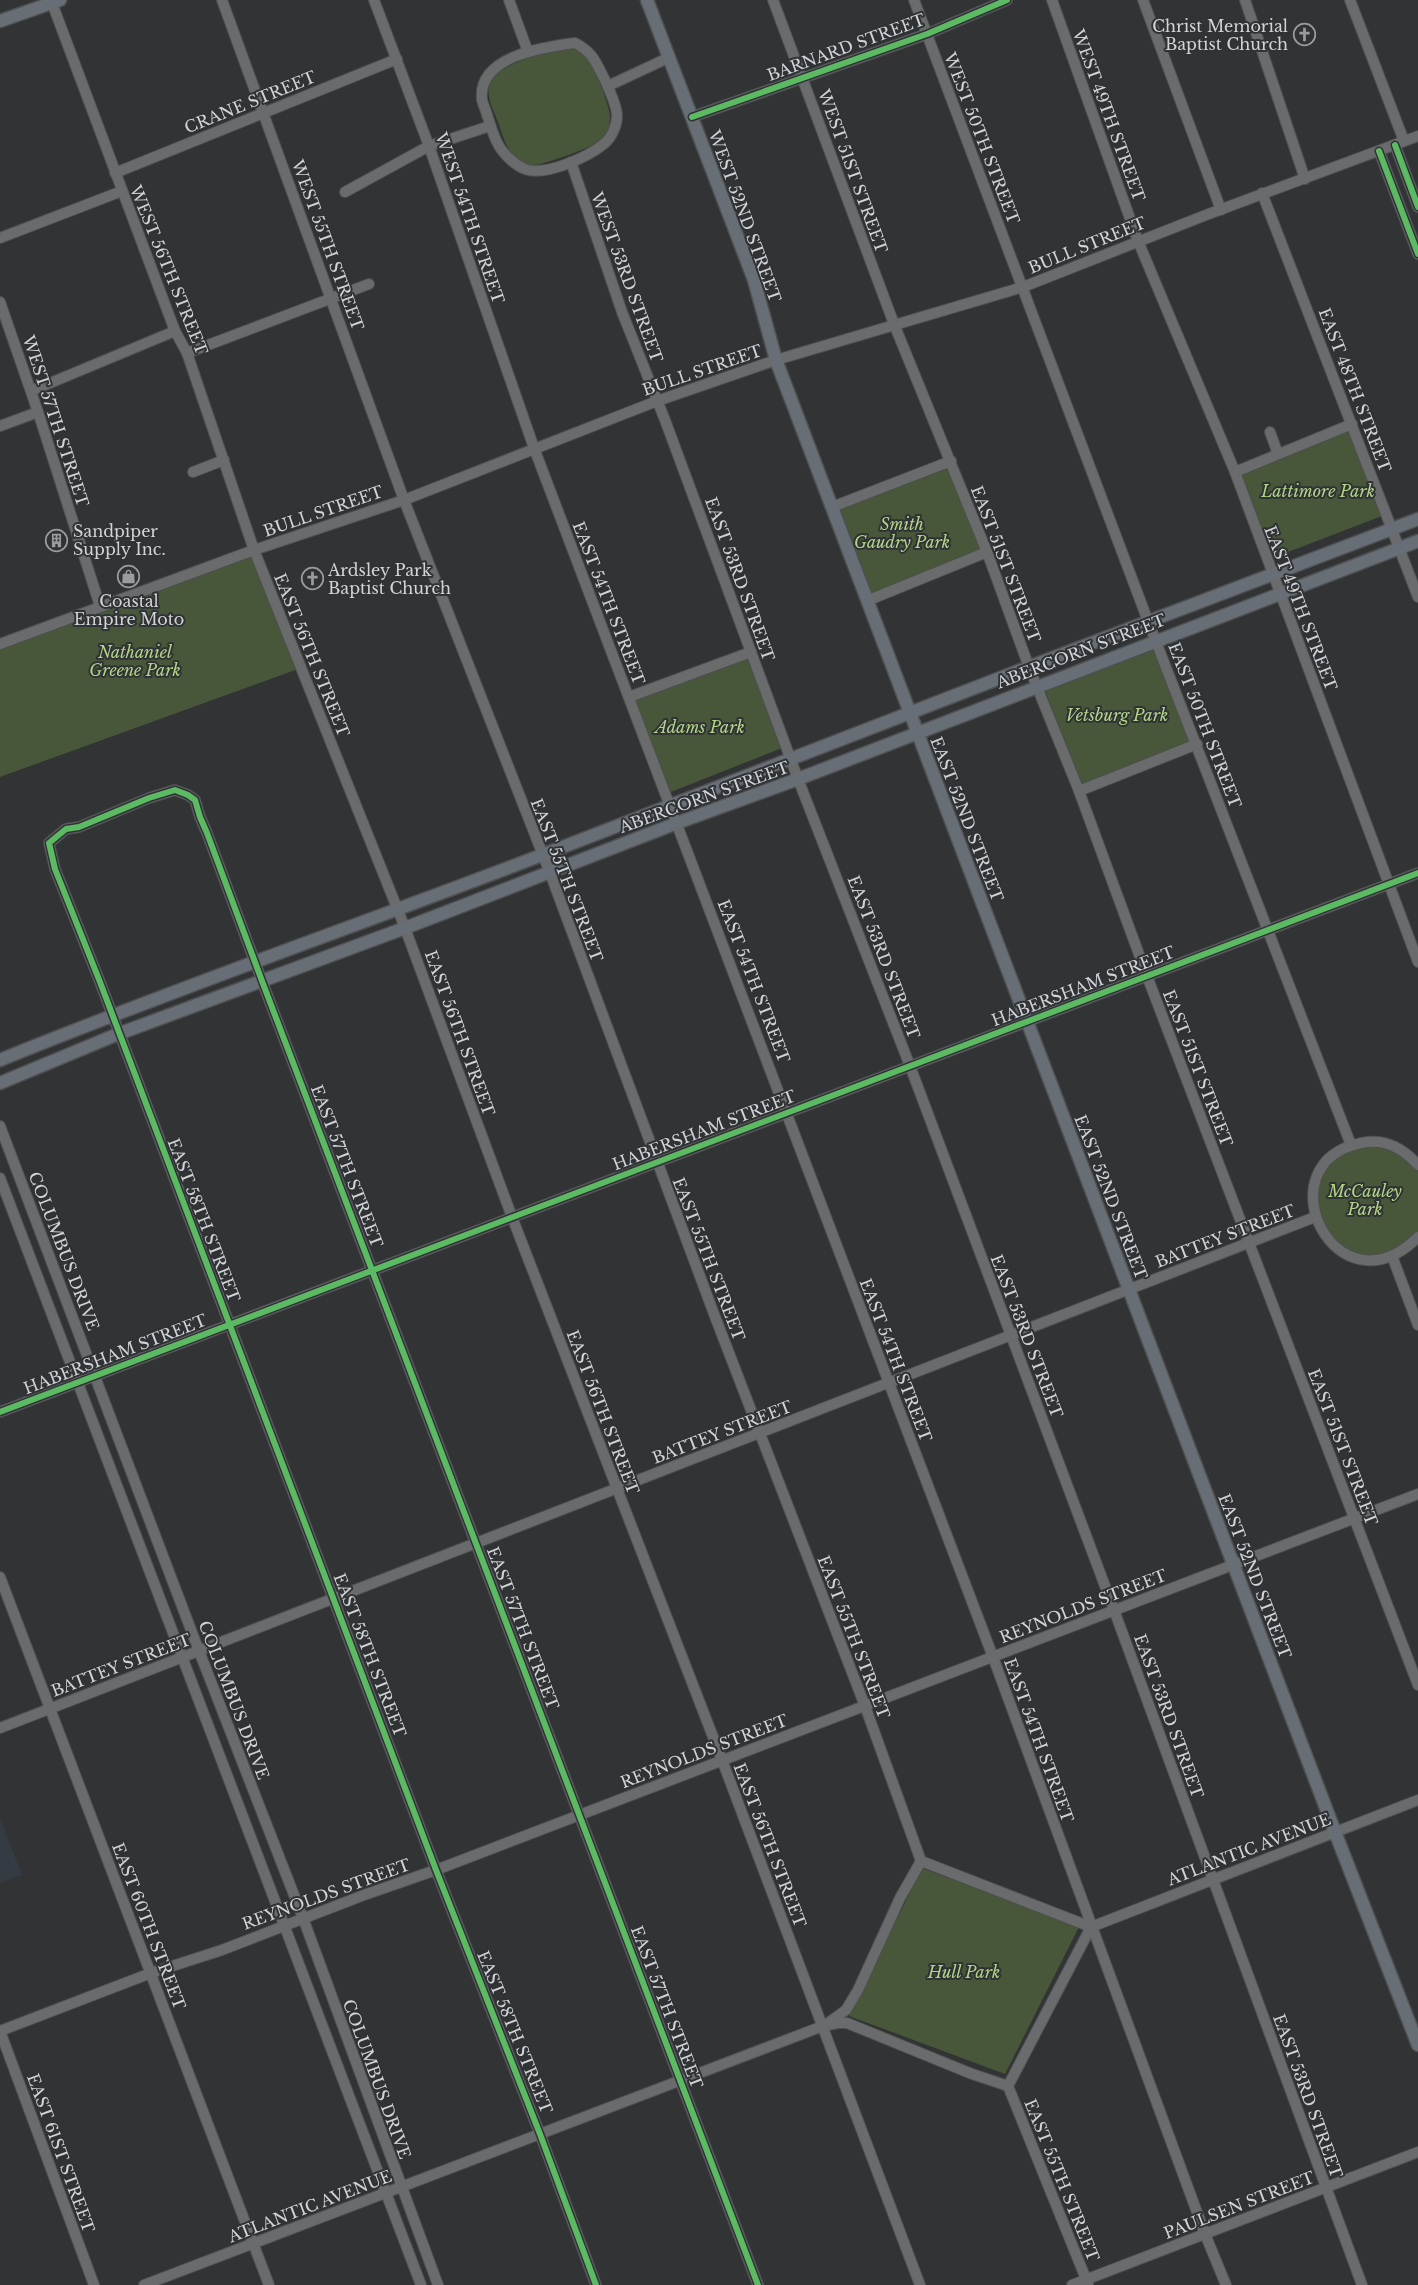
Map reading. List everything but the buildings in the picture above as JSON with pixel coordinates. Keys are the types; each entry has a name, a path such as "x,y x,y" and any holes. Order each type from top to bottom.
{"main road":[{"name":"WEST 52ND STREET","path":"647,0 754,280 776,360"},
{"path":"0,21 56,1"},
{"name":"EAST 52ND STREET","path":"776,360 869,600 1026,1022 1418,2045"},
{"name":"ABERCORN STREET","path":"0,1060 111,1015 398,909 791,760 1148,621 1418,519"},
{"name":"ABERCORN STREET","path":"0,1083 118,1034 262,982 677,823 798,779 1418,540"}],"street":[{"name":"WEST 55TH STREET","path":"222,0 404,500"},
{"name":"WEST 54TH STREET","path":"374,0 429,146 534,448"},
{"path":"509,0 528,52"},
{"name":"WEST 51ST STREET","path":"772,0 894,324"},
{"name":"WEST 50TH STREET","path":"914,0 1022,286"},
{"name":"BARNARD STREET","path":"692,117 927,34 1007,0"},
{"name":"WEST 49TH STREET","path":"1052,0 1138,241"},
{"path":"1143,0 1221,210"},
{"path":"1245,0 1305,179"},
{"path":"1350,0 1399,143 1418,207"},
{"name":"WEST 56TH STREET","path":"56,1 115,173 175,331 187,352 254,550"},
{"path":"575,43 586,49 595,58 608,86 617,115 612,135 606,143 571,162 536,171 519,166 501,149 490,126 482,100 488,74 502,63 528,52 575,43"},
{"path":"608,86 670,57"},
{"name":"CRANE STREET","path":"115,173 264,111 397,59"},
{"path":"345,192 429,146 490,126"},
{"name":"BULL STREET","path":"0,644 254,550 404,500 657,401 776,360 1022,286 1262,193 1305,179 1418,136"},
{"path":"1379,151 1418,254"},
{"name":"WEST 53RD STREET","path":"571,162 622,312 657,401"},
{"path":"0,238 122,190"},
{"name":"EAST 48TH STREET","path":"1262,193 1418,597"},
{"name":"EAST 49TH STREET","path":"1138,241 1235,472 1418,962"},
{"path":"187,352 331,300 369,284"},
{"name":"EAST 50TH STREET","path":"1022,286 1148,621 1351,1145"},
{"name":"WEST 57TH STREET","path":"0,302 38,412 100,606"},
{"name":"EAST 51ST STREET","path":"894,324 987,552 1029,667 1079,791 1147,976 1418,1684"},
{"path":"31,391 175,331"},
{"name":"EAST 53RD STREET","path":"657,401 798,779 910,1066 1114,1610 1362,2285"},
{"path":"0,426 38,412"},
{"path":"1235,472 1352,424"},
{"path":"1270,432 1278,454"},
{"name":"EAST 54TH STREET","path":"534,448 788,1112 888,1383 993,1657 1205,2234 1226,2285"},
{"path":"193,472 223,460"},
{"path":"832,507 951,462"},
{"name":"EAST 55TH STREET","path":"404,500 550,873 656,1162 865,1706 921,1861"},
{"name":"EAST 56TH STREET","path":"254,550 398,909 512,1217 722,1760 920,2285"},
{"path":"869,600 987,552"},
{"path":"629,697 751,652"},
{"path":"1079,791 1197,744"},
{"name":"EAST 58TH STREET","path":"255,962 195,800 188,795 175,790 149,798 80,827 66,829 49,843 55,869 436,1870 540,2134 596,2285"},
{"name":"HABERSHAM STREET","path":"0,1412 1418,873"},
{"name":"EAST 57TH STREET","path":"255,962 758,2285"},
{"name":"COLUMBUS DRIVE","path":"0,1126 302,1918 438,2285"},
{"name":"BATTEY STREET","path":"1418,1165 1410,1156 1397,1147 1381,1142 1351,1145 1328,1160 1319,1173 1314,1185 1312,1201 1315,1217 1321,1231 1333,1245 1357,1258 1374,1260 1392,1256 1407,1248 1418,1237"},
{"name":"COLUMBUS DRIVE","path":"0,1178 421,2285"},
{"name":"BATTEY STREET","path":"0,1728 1315,1217"},
{"path":"1392,1256 1418,1325"},
{"name":"REYNOLDS STREET","path":"0,2031 151,1973 222,1950 302,1918 436,1870 1418,1494"},
{"name":"EAST 60TH STREET","path":"0,1577 269,2285"},
{"name":"ATLANTIC AVENUE","path":"1091,1927 1418,1800"},
{"path":"921,1861 1091,1927 1008,2086"},
{"name":"ATLANTIC AVENUE","path":"823,2026 846,2010 854,1997 900,1898 921,1861"},
{"name":"ATLANTIC AVENUE","path":"144,2285 823,2026 847,2023 972,2074 1008,2086"},
{"name":"EAST 61ST STREET","path":"0,2031 94,2285"},
{"name":"EAST 55TH STREET","path":"1008,2086 1088,2282"},
{"name":"PAULSEN STREET","path":"1072,2285 1088,2282 1205,2234 1418,2152"}],"shaded area":[{"path":"0,1818 22,1875 0,1883"}],"green space":[{"path":"563,47 572,47 584,53 592,65 607,102 610,118 609,128 601,140 592,145 529,167 513,155 506,144 490,100 489,85 493,78 510,66 533,56"},
{"name":"Lattimore Park","path":"1349,430 1382,516 1270,559 1240,474"},
{"name":"Smith Gaudry Park","path":"951,461 987,552 869,600 832,507"},
{"name":"Nathaniel Greene Park","path":"254,550 301,668 0,777 0,644"},
{"name":"Vetsburg Park","path":"1154,645 1191,741 1082,784 1044,688"},
{"name":"Adams Park","path":"748,657 782,748 671,792 634,699"},
{"name":"McCauley Park","path":"1381,1142 1418,1165 1418,1237 1407,1248 1357,1258 1321,1231 1314,1185 1341,1150"},
{"name":"Hull Park","path":"922,1868 1079,1927 1005,2074 849,2016"}],"cycle path":[{"path":"692,117 927,34 1007,0"},
{"path":"1395,145 1418,207"},
{"path":"1379,151 1418,254"},
{"path":"596,2285 540,2134 436,1870 100,982 55,869 49,843 66,829 79,827 149,798 175,790 195,800 262,981 758,2285"},
{"path":"0,1412 1418,873"}],"place":[{"name":"Christ Memorial Baptist Church","path":"1304,35"},
{"name":"Sandpiper Supply Inc.","path":"57,540"},
{"name":"Coastal Empire Moto","path":"129,577"},
{"name":"Ardsley Park Baptist Church","path":"312,579"}]}
